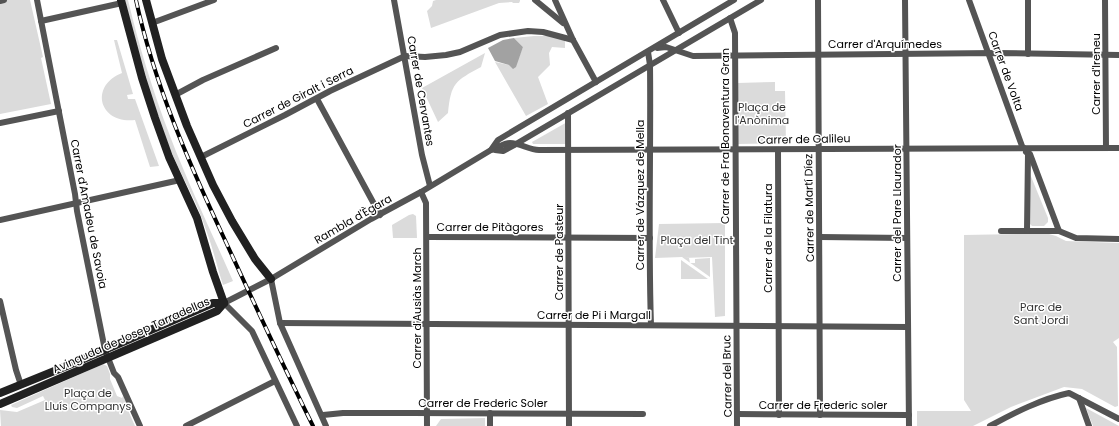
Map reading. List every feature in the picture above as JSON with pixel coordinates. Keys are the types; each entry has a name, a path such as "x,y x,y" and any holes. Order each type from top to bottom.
{"street":[{"path":"0,1 4,0"},
{"name":"Carrer d'Amadeu de Savoia","path":"37,0 105,350 114,373 118,377 140,426"},
{"path":"146,0 162,58 175,95 201,157 213,185 232,221 255,259 271,279 280,323 323,416 326,426"},
{"path":"152,23 214,0"},
{"name":"Carrer de Cervantes","path":"394,0 422,155 430,186"},
{"path":"535,0 562,21 596,82"},
{"path":"555,0 573,40"},
{"path":"663,0 679,33"},
{"name":"Rambla d'Ègara","path":"224,303 271,279 421,192 491,150 498,140 734,0"},
{"path":"516,144 761,0"},
{"name":"Carrer de Martí Díez","path":"818,0 820,415"},
{"name":"Carrer del Pare Llaurador","path":"905,0 909,426"},
{"name":"Carrer de Volta","path":"969,0 1022,146 1030,154 1059,232"},
{"path":"1028,0 1028,54"},
{"name":"Carrer d'Ireneu","path":"1105,0 1106,148"},
{"path":"41,21 121,2 142,78 157,124 197,218 224,303 252,331 297,426"},
{"name":"Carrer de Fra Bonaventura Gran","path":"730,18 735,33 736,326"},
{"path":"405,56 425,57 446,55 469,48 500,35 528,31 543,32 573,40"},
{"name":"Carrer d'Arquímedes","path":"651,50 666,47 694,56 989,53 1119,55"},
{"path":"175,95 203,80 276,48"},
{"path":"650,65 651,50"},
{"name":"Carrer de Giralt i Serra","path":"201,157 317,98 405,56"},
{"name":"Carrer de Vázquez de Mella","path":"650,65 651,325"},
{"path":"317,98 380,215"},
{"path":"0,122 59,111"},
{"name":"Carrer de Pasteur","path":"568,113 569,426"},
{"path":"516,144 520,137 521,126"},
{"name":"Carrer de Galileu","path":"491,150 505,144 516,144 531,150 1119,148"},
{"path":"1025,148 1028,154 1027,230"},
{"name":"Carrer de la Filatura","path":"778,150 779,415"},
{"path":"0,220 180,180"},
{"name":"Carrer d'Ausiàs March","path":"421,192 426,203 427,237 427,426"},
{"path":"1001,231 1027,230 1059,232 1076,238 1119,239"},
{"name":"Carrer de Pitàgores","path":"427,237 650,238"},
{"path":"820,237 907,238"},
{"path":"0,301 16,370 21,385"},
{"name":"Avinguda de Josep Tarradellas","path":"0,393 105,350 213,303 224,303"},
{"name":"Avinguda de Josep Tarradellas","path":"0,404 217,311 224,303"},
{"name":"Carrer de Pi i Margall","path":"280,323 908,327"},
{"name":"Carrer del Bruc","path":"736,326 737,426"},
{"path":"186,426 275,381"},
{"path":"990,426 998,424 1010,414 1068,393 1119,419"},
{"path":"1079,398 1090,426"},
{"name":"Carrer de Frederic Soler","path":"323,416 343,413 643,414"},
{"path":"490,413 490,426"},
{"name":"Carrer de Frederic soler","path":"737,414 909,415"}],"green space":[{"path":"0,0 30,0 43,57 41,58 51,104 0,114"},
{"path":"125,0 128,0 147,69 177,155 233,281 223,285 202,219 162,128 139,56"},
{"path":"433,1 520,1 519,3 499,3 431,28 427,11 432,6"},
{"path":"554,36 565,39 565,48 552,47 549,53 550,65 538,77 548,104 526,116 495,62 509,65 519,57 523,47 514,38"},
{"path":"114,40 117,40 133,94 127,95 128,99 135,99 159,166 150,167 135,120 123,120 113,116 106,110 103,103 102,95 105,86 112,79 122,73"},
{"path":"485,53 481,67 465,76 456,84 451,95 448,113 438,122 422,88"},
{"name":"Plaça de l'Anònima","path":"775,82 775,91 785,91 786,143 738,144 737,83"},
{"path":"569,121 569,144 533,144 532,142"},
{"path":"1030,174 1048,218 1048,222 1044,226 1032,226 1030,224"},
{"path":"413,214 416,216 417,238 393,238 392,225"},
{"name":"Plaça del Tint","path":"725,223 725,316 715,317 712,257 655,258 659,224"},
{"name":"Parc de Sant Jordi","path":"1049,234 1066,241 1119,243 1119,338 1113,342 1117,347 1118,406 1115,407 1082,389 1064,387 1011,407 973,426 917,426 917,411 971,411 964,400 964,235"},
{"path":"683,258 689,258 690,263"},
{"path":"710,258 710,277 690,263 695,263 695,259"},
{"path":"681,260 708,279 681,279"},
{"name":"Plaça de Lluís Companys","path":"103,364 107,366 110,379 117,396 122,398 123,396 115,378 129,407 127,408 135,426 1,426 0,410 17,412 45,400 43,396 17,408 12,407 11,405"},
{"path":"1086,408 1119,426 1093,426"},
{"path":"485,418 485,426 436,426 441,419"}],"shaded area":[{"path":"514,38 523,47 516,67 513,69 509,65 495,61 488,48 503,40"}],"railway":[{"path":"136,0 152,61 185,151 246,285 313,426"}]}
